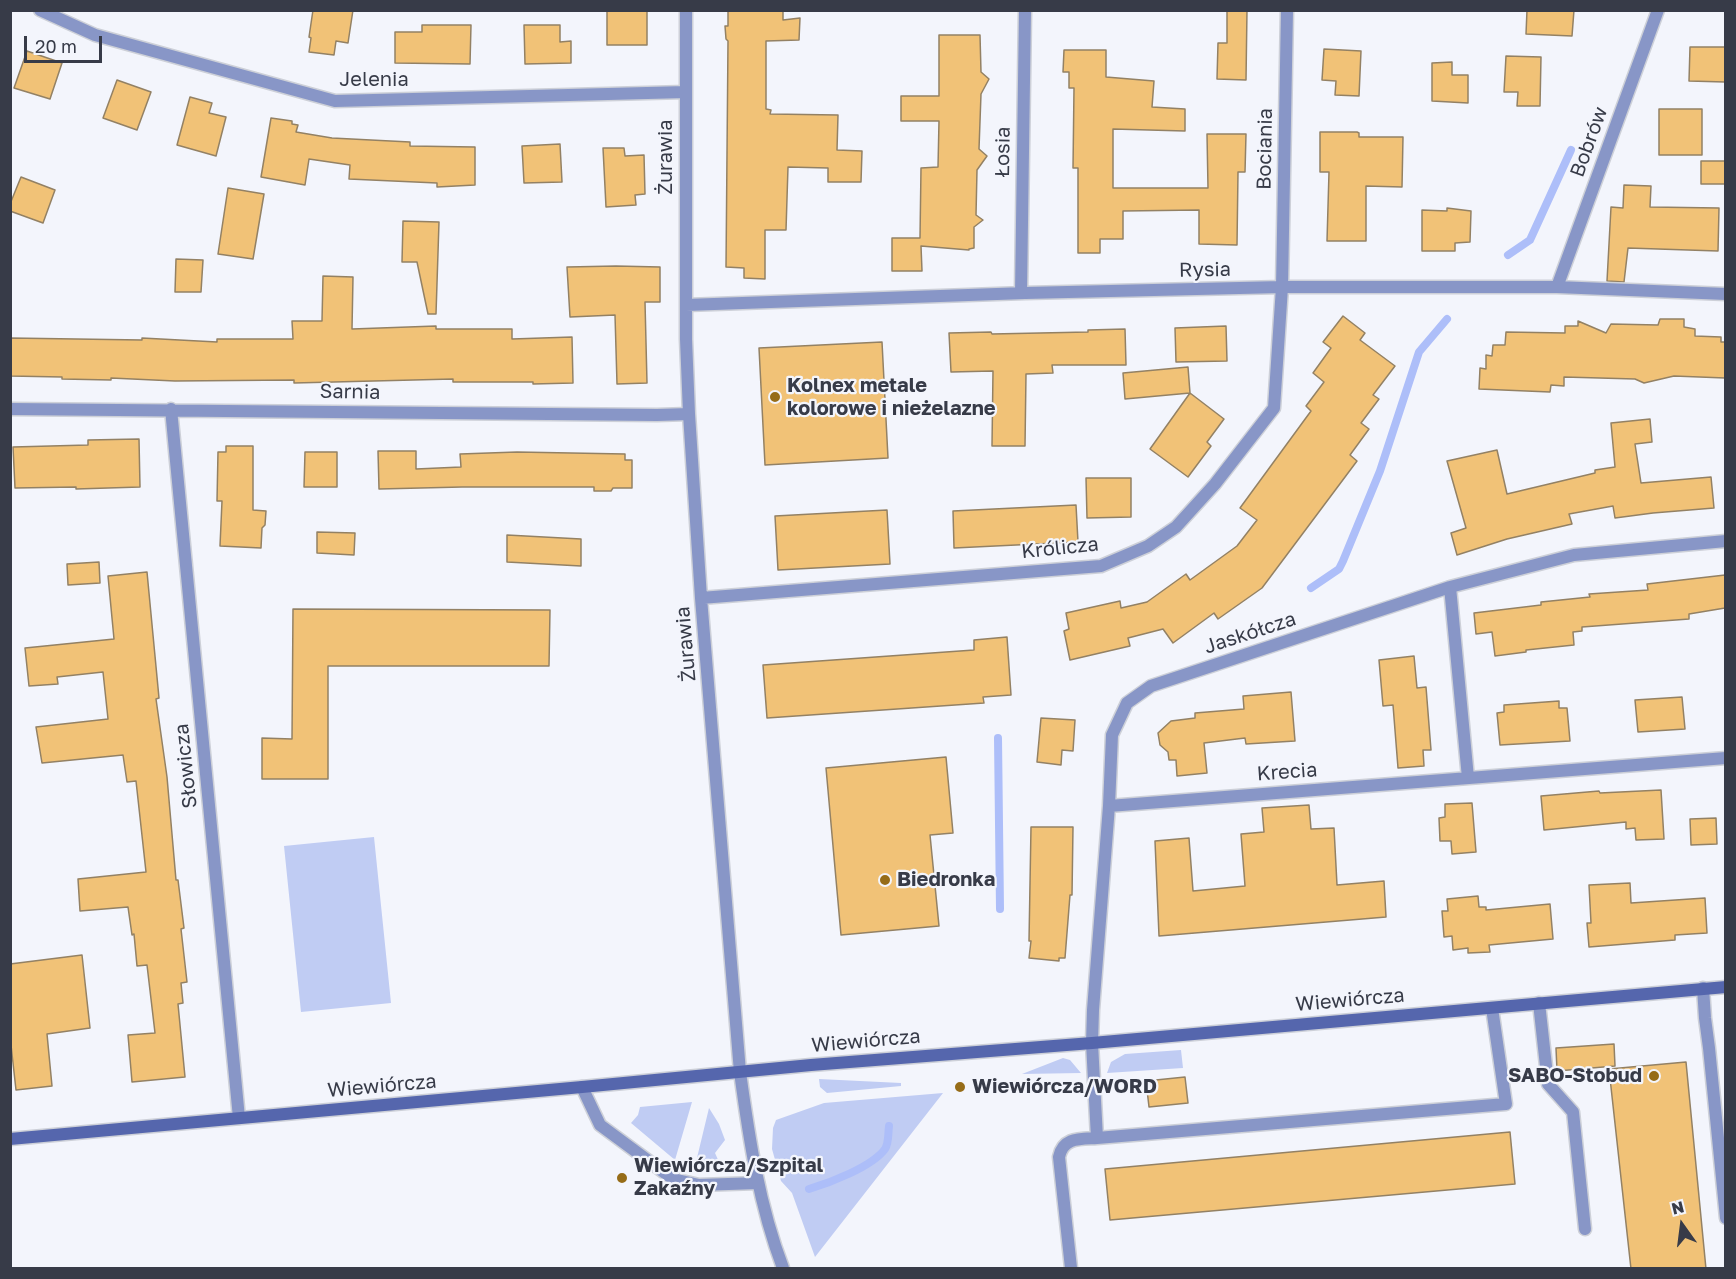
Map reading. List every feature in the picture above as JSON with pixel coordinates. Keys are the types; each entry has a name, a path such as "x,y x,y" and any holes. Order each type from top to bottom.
{"street":[{"name":"Jelenia","path":"40,10 95,35 335,101 686,92"},
{"name":"Żurawia","path":"686,10 686,305 689,414 701,598 740,1072 758,1183 772,1238 783,1269"},
{"name":"Łosia","path":"1021,293 1025,10"},
{"name":"Bociania","path":"1282,287 1287,10"},
{"name":"Bobrów","path":"1557,287 1658,10"},
{"name":"Rysia","path":"686,305 1021,293 1282,287 1557,287 1725,294"},
{"name":"Królicza","path":"701,598 1101,566 1148,546 1176,527 1215,484 1274,408 1282,287"},
{"name":"Sarnia","path":"10,409 689,414"},
{"name":"Słowicza","path":"171,409 239,1118"},
{"name":"Jaskółcza","path":"1097,1138 1092,1043 1093,1010 1109,806 1112,735 1127,703 1151,686 1450,587 1574,555 1725,541"},
{"path":"1450,587 1468,778"},
{"name":"Krecia","path":"1109,806 1725,758"},
{"name":"Wiewiórcza","path":"10,1139 740,1072 1725,987"},
{"path":"1703,988 1725,1218"},
{"path":"1539,1004 1548,1084 1573,1112 1585,1229"},
{"path":"1071,1269 1059,1156 1066,1142 1506,1104 1492,1008"},
{"path":"582,1087 600,1125 673,1179 699,1185 758,1183"}],"shaded area":[{"path":"374,837 391,1003 301,1012 284,846"},
{"path":"1181,1050 1183,1068 1107,1073 1111,1062 1125,1054"},
{"path":"1063,1058 1070,1060 1081,1073 1022,1074"},
{"path":"819,1079 901,1083 901,1086 827,1093 820,1087"},
{"path":"943,1093 815,1257 792,1193 781,1181 772,1149 773,1128 776,1120 824,1103"},
{"path":"692,1102 675,1160 631,1123 638,1115 640,1107"},
{"path":"709,1108 725,1140 715,1153 720,1164 701,1169 683,1166 685,1160 696,1162"}],"building":[{"path":"313,10 353,10 348,43 336,41 334,55 309,52"},
{"path":"607,10 647,10 647,45 607,45"},
{"path":"728,10 783,10 783,20 800,18 799,40 766,41 766,109 771,110 770,114 838,115 837,150 862,151 861,182 828,182 828,168 788,167 786,230 765,230 765,279 744,278 744,268 726,267 728,41 725,26 728,26"},
{"path":"1227,10 1247,10 1246,80 1217,79 1218,43 1227,43"},
{"path":"1527,10 1574,10 1572,36 1526,34"},
{"path":"422,25 471,25 470,64 395,63 395,32 422,32"},
{"path":"524,25 560,25 560,42 571,41 571,63 525,64"},
{"path":"939,35 980,35 981,72 989,79 981,94 979,149 987,156 977,170 976,215 983,220 974,227 974,248 969,250 921,246 922,271 892,271 892,238 920,238 921,168 938,167 939,121 901,121 901,96 939,96"},
{"path":"1690,47 1725,47 1725,82 1689,81"},
{"path":"1324,49 1361,51 1359,96 1335,95 1336,81 1322,80"},
{"path":"1064,50 1106,50 1106,77 1154,81 1152,107 1185,109 1185,131 1113,129 1113,188 1208,188 1207,134 1246,134 1245,172 1238,172 1237,245 1199,244 1199,210 1123,211 1123,239 1100,239 1100,253 1078,253 1078,168 1073,168 1074,88 1069,88 1069,72 1063,72"},
{"path":"27,51 62,63 50,99 14,88"},
{"path":"1506,56 1541,57 1540,106 1517,106 1518,92 1504,92"},
{"path":"1452,62 1452,75 1468,75 1468,103 1432,101 1432,63"},
{"path":"117,80 151,92 137,130 103,118"},
{"path":"190,97 212,103 209,113 226,117 216,156 177,145"},
{"path":"1659,109 1702,109 1702,155 1659,155"},
{"path":"271,118 292,121 292,124 298,125 296,132 332,138 410,142 410,146 475,147 475,185 437,187 437,183 349,179 350,165 309,159 305,185 261,177"},
{"path":"1320,132 1357,132 1359,137 1403,137 1402,187 1366,186 1366,241 1327,241 1329,172 1320,172"},
{"path":"560,144 562,182 524,183 522,146"},
{"path":"603,148 624,148 625,156 644,155 645,194 635,195 636,205 606,207"},
{"path":"1701,161 1725,161 1725,184 1701,184"},
{"path":"21,177 55,190 43,223 10,211 10,204"},
{"path":"1624,185 1651,186 1650,207 1719,208 1718,251 1628,248 1624,282 1607,281 1611,207 1623,208"},
{"path":"228,188 264,194 253,259 218,254"},
{"path":"1447,208 1471,211 1470,242 1455,243 1455,251 1422,251 1422,210 1447,211"},
{"path":"403,221 439,222 436,314 428,314 417,262 402,262"},
{"path":"176,259 203,260 201,292 175,292"},
{"path":"567,267 660,267 660,302 645,302 647,383 617,384 615,315 570,317"},
{"path":"323,276 353,277 352,329 436,326 436,329 512,329 512,339 572,337 573,383 453,382 453,379 294,383 294,380 175,381 10,376 10,338 142,340 142,338 217,342 217,339 293,339 292,321 322,321"},
{"path":"1343,316 1365,333 1360,340 1395,366 1373,395 1379,399 1361,423 1369,429 1350,455 1357,461 1262,588 1218,619 1214,613 1173,643 1163,629 1128,638 1130,646 1070,660 1064,631 1069,629 1066,613 1120,601 1121,608 1147,602 1186,574 1190,580 1237,546 1257,520 1240,508 1311,411 1306,406 1324,382 1313,373 1331,348 1323,342"},
{"path":"1660,319 1684,319 1684,327 1695,329 1695,336 1721,337 1721,342 1725,342 1725,378 1674,376 1644,383 1635,379 1564,377 1564,386 1551,385 1550,392 1479,389 1480,368 1486,369 1486,355 1492,356 1493,345 1505,345 1506,332 1565,333 1565,326 1578,326 1578,321 1606,333 1611,324 1658,325"},
{"path":"1226,326 1227,361 1176,362 1175,328"},
{"path":"1125,329 1126,365 1052,365 1053,373 1026,374 1025,446 992,446 993,371 951,372 949,333 1088,332 1088,330"},
{"path":"882,342 888,458 765,465 759,348"},
{"path":"1188,367 1190,393 1125,399 1123,373"},
{"path":"1190,393 1224,419 1207,442 1211,446 1188,477 1150,449"},
{"path":"1650,419 1652,442 1635,444 1641,483 1711,477 1714,508 1615,518 1613,506 1569,514 1572,524 1507,539 1457,555 1451,533 1466,528 1447,461 1497,450 1507,494 1595,473 1595,470 1615,467 1611,423"},
{"path":"139,439 140,487 15,488 13,447 88,445 88,440"},
{"path":"226,446 253,446 253,510 266,511 261,548 220,546 222,501 217,501 218,452 226,452"},
{"path":"378,451 416,451 416,469 461,467 460,454 517,452 625,454 625,460 632,460 632,488 613,488 611,491 594,491 594,487 379,489"},
{"path":"305,452 337,452 337,487 304,487"},
{"path":"1086,478 1131,478 1131,517 1087,518"},
{"path":"1076,505 1078,542 954,548 953,511"},
{"path":"887,510 890,564 778,570 775,516"},
{"path":"317,532 355,533 354,555 317,553"},
{"path":"507,535 581,539 581,566 507,562"},
{"path":"99,562 100,583 68,585 67,564"},
{"path":"147,572 159,698 156,699 167,777 176,880 178,880 184,928 181,929 187,982 181,983 183,1003 178,1004 185,1077 132,1082 128,1035 155,1033 147,965 137,966 134,934 132,935 128,907 80,911 78,879 146,872 136,781 127,782 123,755 42,763 36,727 108,719 103,672 57,677 58,684 29,686 25,648 114,639 108,576"},
{"path":"1725,575 1725,608 1689,614 1689,619 1582,627 1582,631 1573,632 1574,645 1495,656 1492,632 1476,634 1474,613 1590,597 1589,594 1648,590 1647,584"},
{"path":"293,609 550,610 549,666 328,666 328,779 262,779 262,738 292,739"},
{"path":"1007,637 1011,695 983,697 984,703 767,718 763,665 974,650 974,640"},
{"path":"1414,656 1417,688 1426,687 1431,750 1423,750 1424,766 1398,768 1393,705 1383,706 1379,660"},
{"path":"1291,692 1295,741 1246,744 1245,738 1204,743 1207,773 1177,776 1176,760 1169,760 1168,752 1160,745 1158,733 1171,721 1195,718 1195,713 1244,709 1243,696"},
{"path":"1682,697 1685,729 1638,732 1635,700"},
{"path":"1559,701 1559,708 1567,708 1570,741 1500,745 1497,713 1504,712 1504,705"},
{"path":"1041,718 1075,720 1073,751 1062,750 1061,765 1037,762"},
{"name":"Biedronka","path":"946,757 953,833 930,835 939,926 841,935 826,768"},
{"path":"1661,790 1664,839 1636,840 1635,828 1626,829 1626,822 1544,830 1541,796 1599,791 1600,793"},
{"path":"1472,803 1476,852 1452,854 1451,841 1440,841 1439,818 1445,817 1445,804"},
{"path":"1309,805 1311,829 1334,828 1337,885 1384,881 1386,917 1159,936 1155,841 1189,838 1193,891 1245,886 1241,834 1264,832 1262,808"},
{"path":"1716,818 1717,844 1691,845 1690,819"},
{"path":"1031,827 1073,827 1072,895 1070,895 1065,958 1059,958 1059,961 1029,958"},
{"path":"1630,883 1631,903 1705,898 1707,933 1675,935 1675,940 1589,947 1587,923 1591,923 1589,885"},
{"path":"1478,896 1479,907 1486,907 1486,910 1550,904 1553,939 1489,945 1490,952 1468,953 1468,948 1453,950 1452,936 1444,937 1442,911 1448,911 1447,899"},
{"path":"82,955 90,1028 47,1034 52,1086 16,1090 10,1036 10,964"},
{"path":"1614,1044 1615,1066 1557,1071 1556,1048"},
{"path":"1686,1062 1706,1269 1631,1269 1609,1069"},
{"path":"1185,1077 1188,1103 1149,1107 1146,1081"},
{"path":"1510,1132 1515,1184 1110,1220 1105,1169"}],"waterway":[{"path":"1508,255 1530,240 1571,150"},
{"path":"1311,588 1339,569 1380,471 1419,352 1447,319"},
{"path":"998,738 1000,909"},
{"path":"809,1189 850,1174 879,1156 886,1147 889,1126"}],"place":[{"name":"Kolnex metale kolorowe i nieżelazne","path":"775,397"},
{"name":"Biedronka","path":"885,880"},
{"name":"SABO-Stobud","path":"1654,1076"},
{"name":"Wiewiórcza/WORD","path":"960,1087"},
{"name":"Wiewiórcza/Szpital Zakaźny","path":"622,1178"}]}
